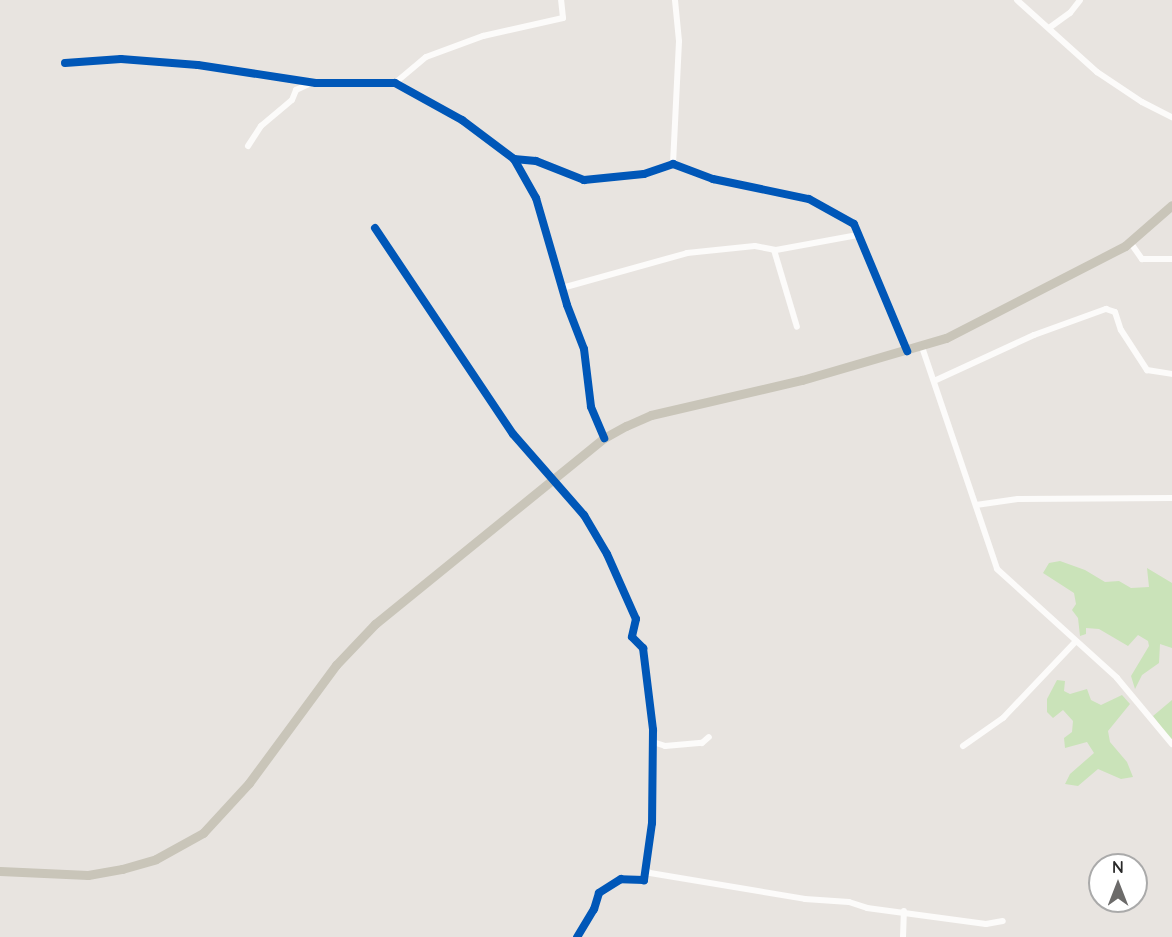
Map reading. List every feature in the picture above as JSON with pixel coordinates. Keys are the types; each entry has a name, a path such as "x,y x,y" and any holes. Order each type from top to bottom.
{"main road":[{"path":"0,872 88,875 122,869 156,858 202,833 249,783 336,665 375,624 604,438 651,415 922,347 1130,242 1172,206"}],"street":[{"path":"395,83 426,57 483,36 563,18 561,0"},
{"path":"672,164 678,41 675,0"},
{"path":"1017,0 1097,72 1142,102 1172,117"},
{"path":"1049,28 1070,13 1080,0"},
{"path":"65,63 121,59 195,64 311,82 395,83 462,120 514,159 536,198 562,288 584,349 591,407 604,438"},
{"path":"248,146 261,126 292,100 296,90 311,82"},
{"path":"514,159 536,161 584,180 644,174 672,164 713,179 798,194 853,223 907,351"},
{"path":"375,228 513,434 554,479 595,532 636,617 632,637 643,648 653,742 652,823 644,880 621,879 599,893 594,909 577,937"},
{"path":"562,288 687,253 755,246 774,250 858,235"},
{"path":"1130,242 1142,259 1172,259"},
{"path":"774,250 797,327"},
{"path":"934,381 1034,335 1106,309 1115,312 1121,330 1147,370 1172,374"},
{"path":"922,347 997,569 1117,678 1172,744"},
{"path":"976,505 1018,499 1172,498"},
{"path":"963,746 1002,718 1075,642"},
{"path":"653,742 665,746 693,744 702,743 709,737"},
{"path":"645,869 650,873 807,899 820,898 867,908 904,911 986,924 1003,921"},
{"path":"903,937 904,911"}],"green space":[{"path":"1060,561 1085,570 1105,582 1119,581 1131,588 1149,587 1147,568 1172,583 1172,648 1160,644 1159,663 1142,675 1135,689 1131,676 1149,646 1148,641 1138,635 1128,646 1099,629 1086,628 1086,634 1080,636 1078,618 1072,610 1076,604 1074,593 1043,573 1049,563"},
{"path":"1057,680 1065,681 1064,691 1070,694 1087,689 1091,700 1101,705 1122,695 1130,704 1108,731 1110,742 1127,762 1133,777 1121,779 1098,769 1078,786 1065,784 1070,774 1094,753 1087,742 1065,748 1064,738 1072,732 1073,721 1063,710 1053,718 1047,712 1047,699"},
{"path":"1172,700 1172,741 1153,716"}],"cycle path":[{"path":"65,63 121,59 198,65 316,83 395,83 462,120 514,159 536,198 567,305 584,349 591,407 604,438"},
{"path":"514,159 536,161 584,180 644,174 673,164 713,179 809,199 854,224 907,351"},
{"path":"375,228 513,434 584,515 607,554 636,619 632,637 643,648 653,730 652,823 644,880 621,879 599,893 594,909 577,937"}]}
